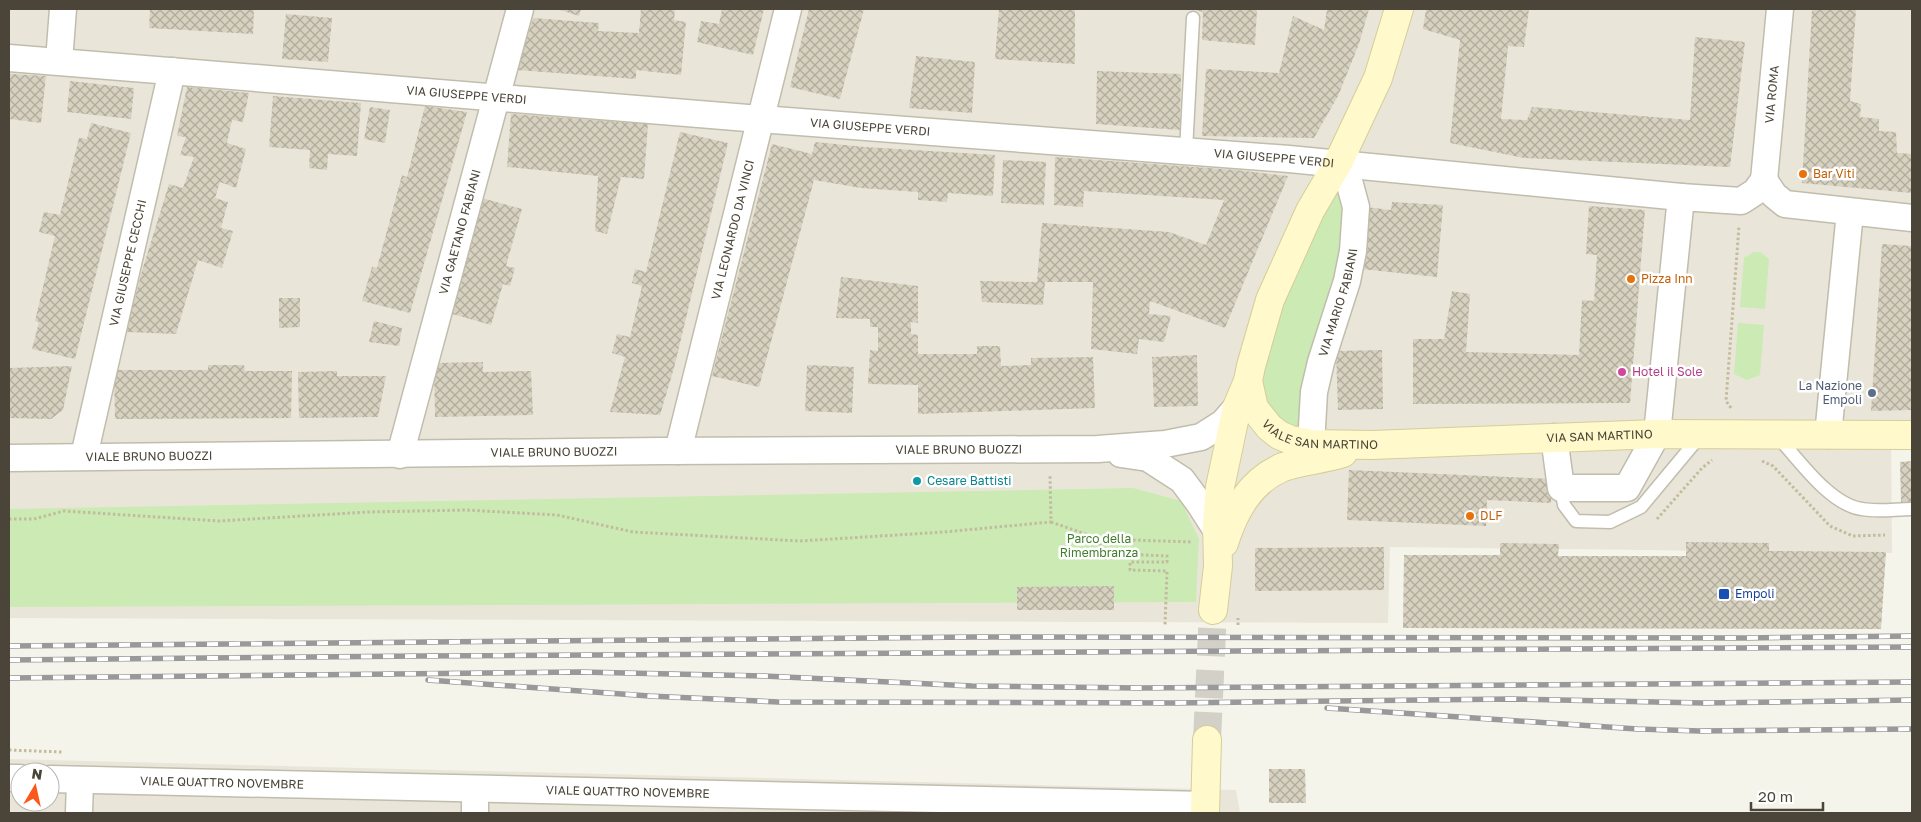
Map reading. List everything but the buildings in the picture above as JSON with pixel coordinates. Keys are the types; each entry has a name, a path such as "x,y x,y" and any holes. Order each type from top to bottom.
{"main road":[{"path":"1213,610 1218,566 1205,537 1220,487 1236,407 1249,373 1270,300 1310,211 1338,163 1378,78 1399,9"},
{"name":"VIALE SAN MARTINO","path":"1249,373 1254,408 1278,435 1311,444 1372,445"},
{"name":"VIA SAN MARTINO","path":"1372,445 1657,434 1912,435"},
{"name":"VIALE SAN MARTINO","path":"1218,566 1230,521 1245,496 1262,480 1283,467 1326,458 1372,445"},
{"path":"1205,809 1206,740"}],"street":[{"path":"59,61 63,9"},
{"name":"VIA GAETANO FABIANI","path":"400,455 520,9"},
{"name":"VIA LEONARDO DA VINCI","path":"678,451 788,9"},
{"name":"VIA ROMA","path":"1764,180 1780,9"},
{"name":"VIA GIUSEPPE VERDI","path":"9,58 760,119 1338,163 1681,197 1741,201 1755,192 1764,180"},
{"name":"VIA GIUSEPPE CECCHI","path":"84,456 172,71"},
{"name":"VIA MARIO FABIANI","path":"1311,444 1314,392 1321,362 1348,281 1353,251 1356,207 1349,181 1338,163"},
{"path":"1764,180 1774,195 1785,204 1912,218"},
{"path":"1554,437 1561,488 1627,488 1657,434 1681,197"},
{"path":"1828,435 1850,212"},
{"name":"VIALE BRUNO BUOZZI","path":"9,458 1098,449 1165,444 1201,437 1223,423 1236,407"},
{"name":"VIALE BRUNO BUOZZI","path":"1098,449 1148,458 1182,480 1199,503 1205,537"},
{"name":"VIALE QUATTRO NOVEMBRE","path":"60,779 475,802 1205,809"},
{"path":"79,813 80,780"}],"lane":[{"path":"1186,151 1193,18"},
{"path":"1561,488 1564,505 1576,521 1610,522 1641,507 1701,434"},
{"path":"1776,435 1824,488 1841,502 1861,510 1912,509"}],"path":[{"path":"1733,410 1726,401 1740,216"},
{"path":"1050,449 1051,522"},
{"path":"9,519 34,519 64,511 219,521 368,512 466,510 557,515 634,532 800,541 944,532 1051,522 1100,539 1205,537"},
{"path":"1100,539 1100,554 1167,556 1165,625"},
{"path":"1167,562 1130,562 1130,570 1167,571"}],"shaded area":[{"path":"9,9 1912,9 1912,424 1891,424 1892,553 1390,547 1388,623 9,618"},
{"path":"9,759 1236,790 1240,813 9,813"}],"green space":[{"path":"1338,163 1356,207 1311,444 1279,435 1251,366"},
{"path":"1753,252 1760,252 1769,259 1765,309 1740,307 1744,257"},
{"path":"1738,323 1764,325 1760,375 1747,380 1734,374"},
{"name":"Parco della Rimembranza","path":"1133,488 1181,501 1199,539 1196,602 9,607 9,509"}],"tunnel":[{"path":"1207,740 1213,610"}],"railway":[{"path":"9,646 976,637 1745,638 1912,636"},
{"path":"9,660 1912,647"},
{"path":"9,678 580,672 764,676 972,686 1139,688 1912,682"},
{"path":"428,680 649,696 778,702 1174,703 1512,699 1703,703 1912,700"},
{"path":"1327,708 1637,729 1700,731 1912,729"}],"place":[{"name":"Bar Viti","path":"1803,174"},
{"name":"Pizza Inn","path":"1631,279"},
{"name":"Hotel il Sole","path":"1622,372"},
{"name":"La Nazione Empoli","path":"1872,393"},
{"name":"Cesare Battisti","path":"917,481"},
{"name":"DLF","path":"1470,516"},
{"name":"Empoli","path":"1724,594"}]}
